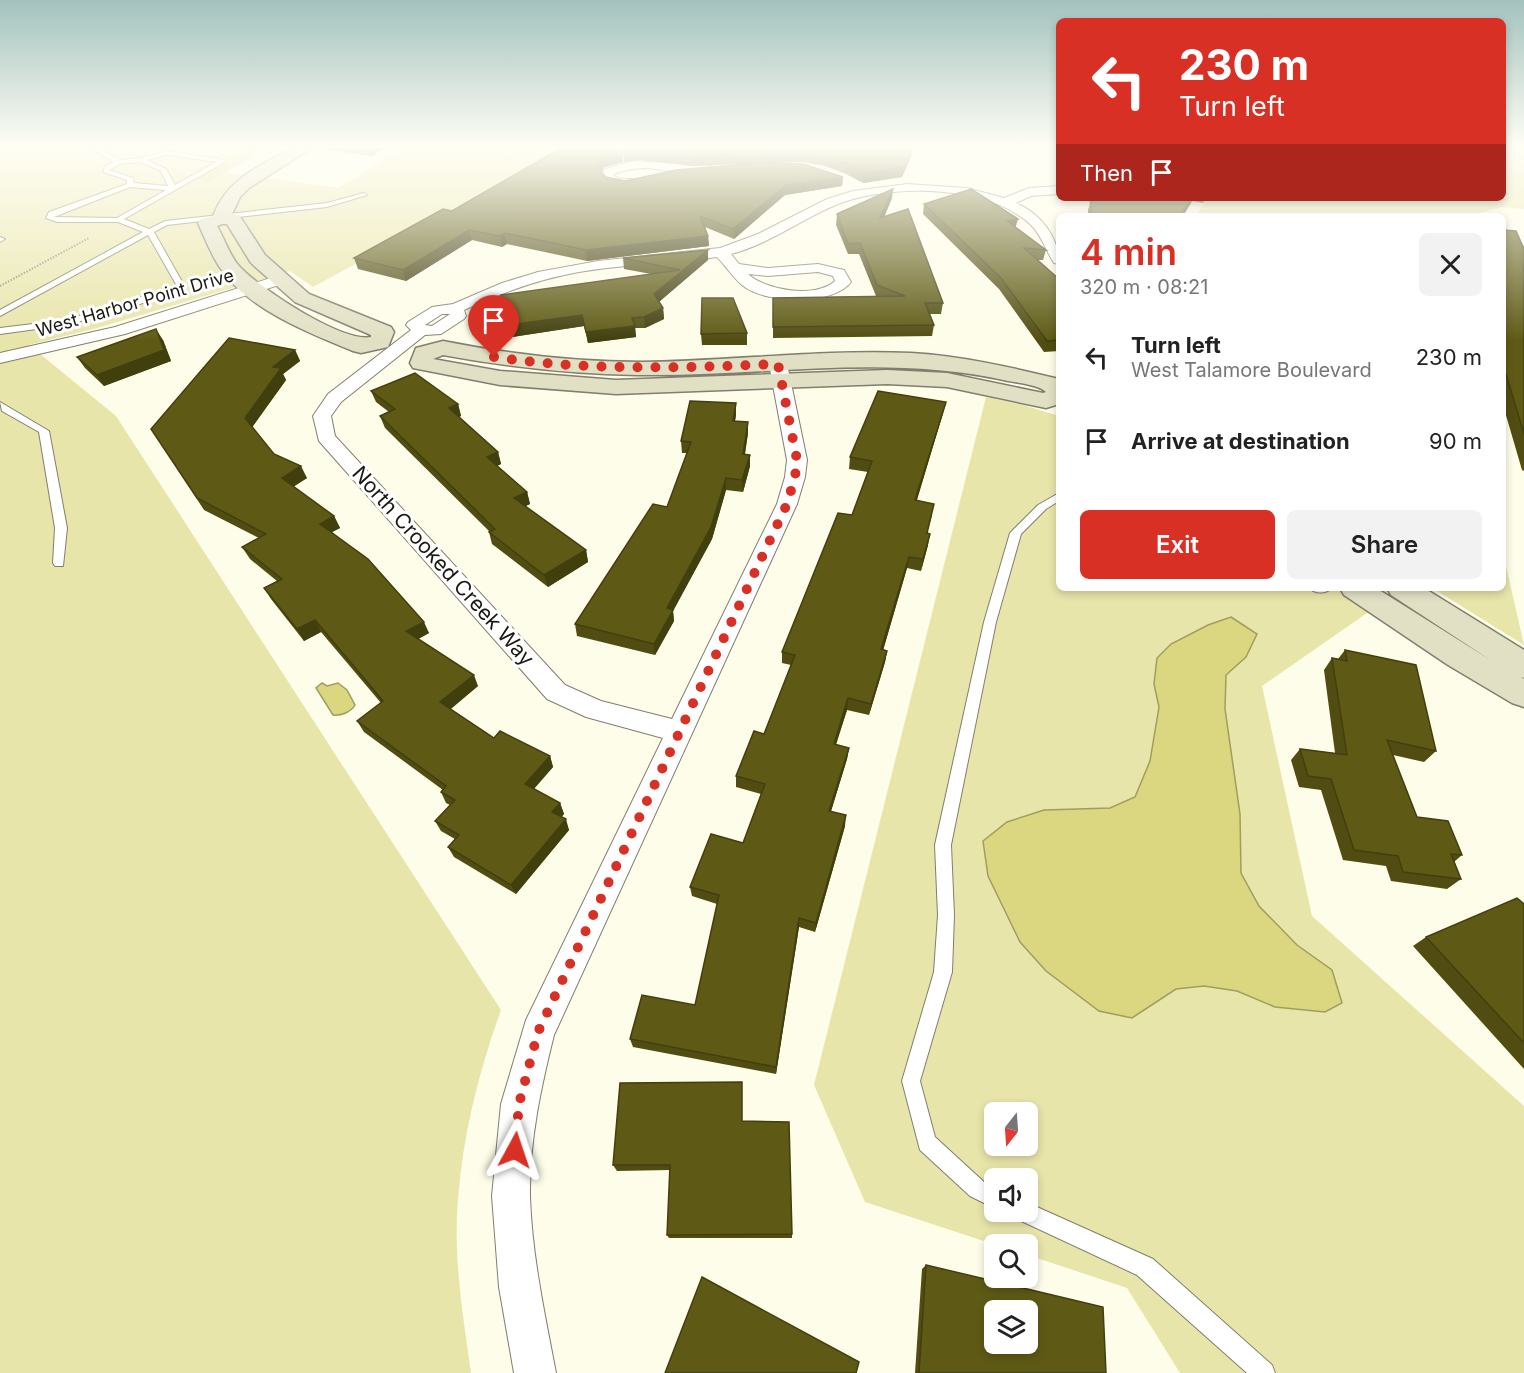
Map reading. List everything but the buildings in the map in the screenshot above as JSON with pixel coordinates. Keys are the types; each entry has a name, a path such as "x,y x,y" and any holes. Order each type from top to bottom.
{"street":[{"path":"221,218 223,212"},
{"path":"423,342 435,331 459,316 456,308 504,287 568,270 721,252 751,244 811,212"},
{"path":"1020,212 1035,221 1056,255"},
{"path":"390,344 383,332 302,298 258,259 233,219 221,218 207,223 229,267 253,290 277,307 314,327 361,346 423,342 443,348 513,360 622,368 780,372 863,360 950,364 988,369 1056,386"},
{"path":"721,252 744,280 756,288 780,294 825,293 840,286 843,282 839,273 818,268 768,272 736,268"},
{"name":"West Harbor Point Drive","path":"0,358 91,338 280,280"},
{"name":"North Crooked Creek Way","path":"390,344 334,398 322,416 326,437 556,692 595,710 680,732"},
{"path":"535,1373 519,1287 511,1196 519,1104 538,1032 790,495 797,460 780,372"},
{"path":"1359,591 1406,624 1491,677 1524,694"},
{"path":"1407,591 1524,666"}],"lane":[{"path":"0,331 27,331 65,324 181,287 165,254 150,232 119,220 50,218 52,214 57,212"},
{"path":"119,220 130,212"},
{"path":"0,313 165,223 269,212"},
{"path":"0,405 8,412 26,419 44,431 61,528 60,563"},
{"path":"984,1193 977,1189 927,1143 910,1081 943,972 946,915 943,845 990,622 1016,533 1042,507 1056,498"},
{"path":"1038,1218 1145,1268 1264,1373"}],"path":[{"path":"0,286 93,236"}],"shaded area":[{"path":"0,212 451,212 313,287 290,271 97,328 29,345 116,416 501,1010 473,1103 458,1199 458,1265 471,1373 0,1373"},
{"path":"1199,212 1484,212 1480,213"},
{"path":"986,397 1056,415 1056,591 1399,591 1262,686 1312,916 1524,1106 1524,1373 1180,1373 1127,1288 1038,1258 1038,1234 984,1234 984,1241 865,1202 814,1085"},
{"path":"1506,566 1524,645 1437,591 1506,591"},
{"path":"1231,617 1257,634 1246,657 1226,675 1225,709 1240,814 1241,873 1259,906 1297,945 1332,970 1342,1003 1325,1012 1275,1007 1237,991 1204,986 1176,989 1132,1018 1099,1011 1046,971 1020,942 988,876 983,841 1007,822 1044,810 1110,808 1135,797 1150,761 1159,707 1154,684 1157,658 1171,644 1208,625"},
{"path":"322,683 327,686 338,683 347,690 355,705 346,713 333,715 316,688"}],"route":[{"path":"494,357 561,365 622,368 778,364 797,460 795,477 787,504 538,1032 519,1104 515,1150"}]}
